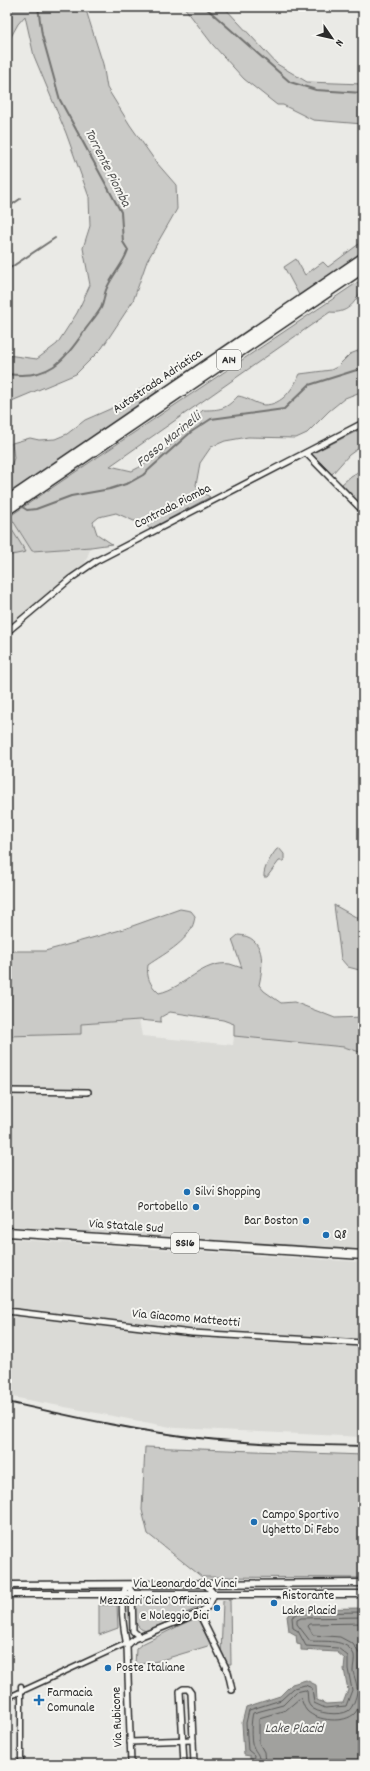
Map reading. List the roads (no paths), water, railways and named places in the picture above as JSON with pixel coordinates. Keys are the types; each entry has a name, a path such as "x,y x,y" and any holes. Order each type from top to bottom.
{"highway":[{"name":"Autostrada Adriatica","path":"7,500 363,258"},
{"name":"Autostrada Adriatica","path":"7,510 363,268"}],"main road":[{"name":"Via Statale Sud","path":"7,1232 363,1255"}],"street":[{"name":"Contrada Piomba","path":"7,632 70,579 96,561 363,424"},
{"path":"306,453 363,511"},
{"path":"7,1091 88,1092"},
{"name":"Via Giacomo Matteotti","path":"7,1311 192,1332 363,1344"},
{"name":"Via Leonardo da Vinci","path":"7,1585 363,1583"},
{"name":"Via Rubicone","path":"127,1584 131,1589 132,1595 132,1628 127,1645"},
{"name":"Via Rubicone","path":"127,1584 123,1595 127,1645 131,1764"},
{"path":"188,1594 194,1591 192,1584"},
{"path":"7,1698 127,1645 140,1637 199,1613 209,1606 214,1594 205,1584"},
{"path":"345,1584 345,1594"},
{"path":"54,1595 58,1588 77,1588 81,1585"},
{"name":"Via Leonardo da Vinci","path":"7,1594 363,1594"},
{"path":"199,1613 228,1672 232,1690"},
{"path":"132,1628 134,1634 140,1637"},
{"path":"20,1764 21,1686"},
{"path":"184,1764 180,1691 183,1689 190,1690 194,1764"},
{"path":"130,1742 193,1740"}],"water":[{"name":"Lake Placid","path":"363,1608 363,1764 245,1764 245,1762 250,1761 250,1756 244,1755 242,1723 246,1707 280,1696 292,1684 306,1680 316,1685 317,1700 326,1704 343,1703 348,1690 344,1669 345,1659 337,1652 301,1650 301,1645 297,1644 296,1635 289,1631 287,1616 297,1609"}],"waterway":[{"name":"Torrente Piomba","path":"7,374 34,374 44,371 62,360 101,308 108,285 128,250 123,242 121,212 60,100 42,35 38,7"},
{"name":"Torrente Piomba","path":"205,7 290,82 316,90 363,93"},
{"path":"7,208 20,199"},
{"path":"7,270 55,238"},
{"name":"Fosso Marinelli","path":"19,505 27,510 36,509 71,496 110,489 129,483 143,475 191,432 211,419 284,409 309,385 363,368"}],"railway":[{"path":"7,1402 102,1423 175,1435 260,1443 363,1446"}],"place":[{"name":"Silvi Shopping","path":"187,1192"},
{"name":"Portobello","path":"196,1207"},
{"name":"Bar Boston","path":"306,1221"},
{"name":"Q8","path":"326,1235"},
{"name":"Campo Sportivo Ughetto Di Febo","path":"254,1522"},
{"name":"Ristorante Lake Placid","path":"274,1603"},
{"name":"Mezzadri Ciclo Officina e Noleggio Bici","path":"217,1608"},
{"name":"Poste Italiane","path":"108,1668"},
{"name":"Farmacia Comunale","path":"39,1700"}]}
